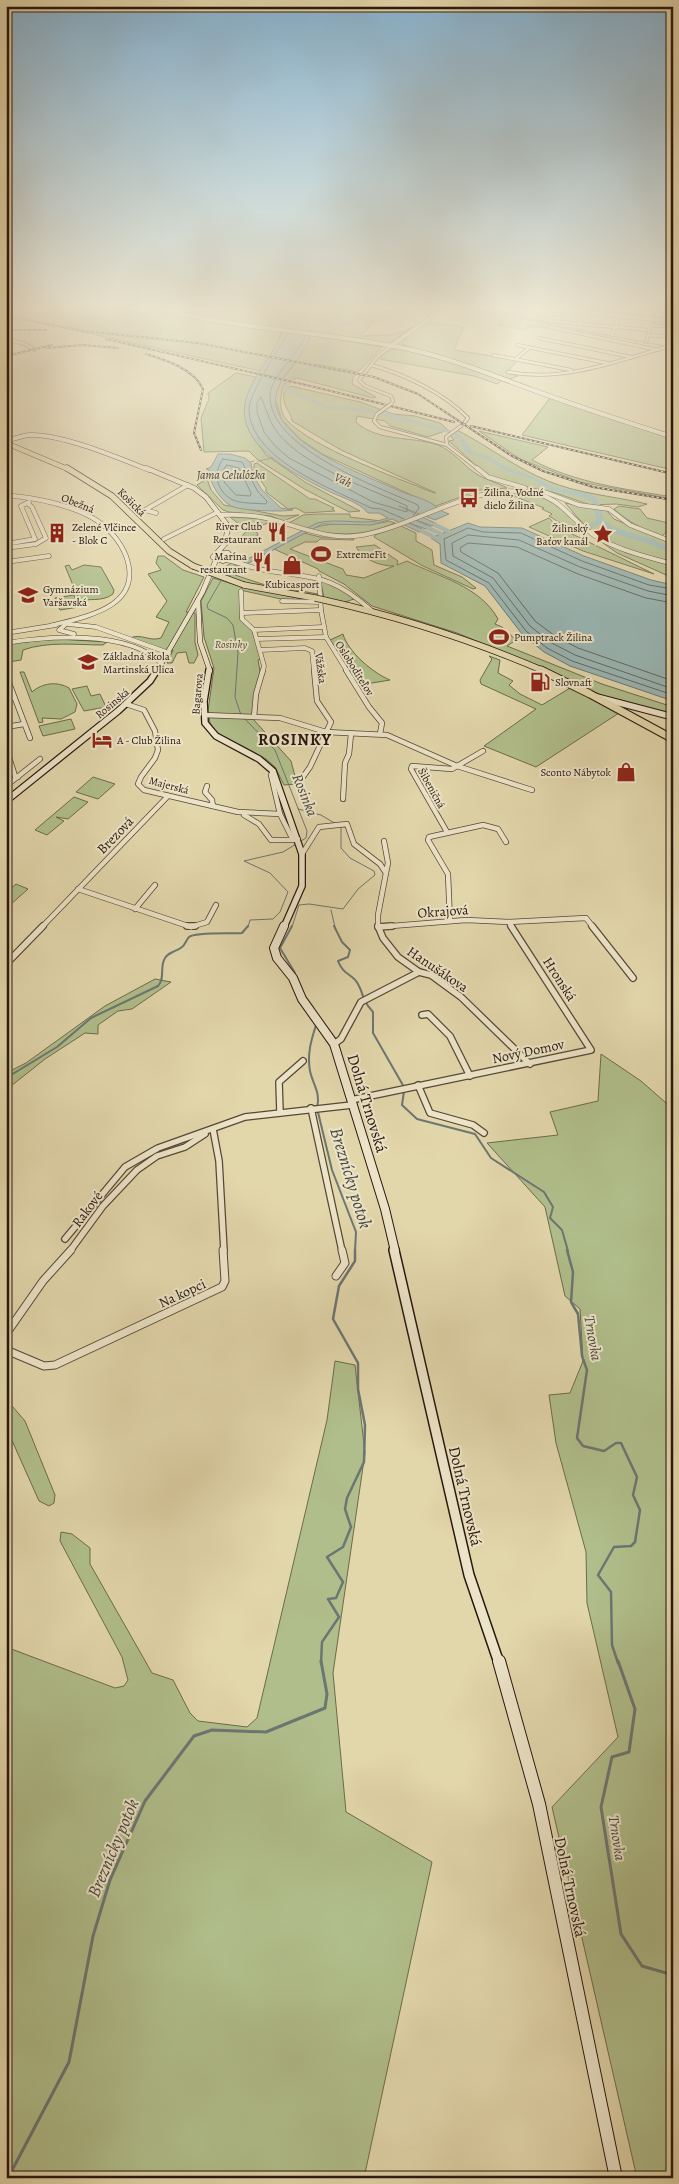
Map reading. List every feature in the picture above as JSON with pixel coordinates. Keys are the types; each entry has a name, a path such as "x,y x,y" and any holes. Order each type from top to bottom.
{"main road":[{"name":"Košická","path":"6,442 70,470 94,483 114,497 153,539 174,556"},
{"name":"Košická","path":"6,448 70,470"},
{"path":"174,556 192,566 244,585 351,605 421,623 464,639 597,697 673,740"}],"street":[{"path":"380,412 374,421 380,427 447,446 491,479 540,490 573,503 612,510 624,521 637,528 673,542"},
{"path":"462,412 468,418 465,422"},
{"path":"596,412 673,437"},
{"path":"447,446 445,438 461,426"},
{"path":"6,442 28,435 42,435 105,452 200,491 220,514 228,528 225,544 227,559"},
{"path":"156,513 145,510 188,485"},
{"path":"164,539 220,514 263,517 315,534 337,537 366,534 399,524 486,491 512,490 534,493 562,504 587,530 606,542 673,564"},
{"name":"Obežná","path":"6,495 65,506 92,518 112,534 126,555 132,573 129,587 114,603 90,615 53,625"},
{"path":"6,544 35,539 21,506 33,499"},
{"path":"6,548 44,540 46,537 32,506 27,503"},
{"path":"30,525 40,524"},
{"path":"218,553 225,544"},
{"path":"218,553 226,553"},
{"name":"Rosinská","path":"7,799 126,704 150,681 161,667 198,600 214,568 216,560 213,556 218,553"},
{"path":"6,562 49,556"},
{"path":"216,560 227,559 264,570 318,576 334,581 359,598 372,610"},
{"name":"Rosinská","path":"214,568 227,559"},
{"name":"Osloboditeľov","path":"318,576 323,627 326,637 369,707 380,719 382,723 380,734"},
{"path":"240,591 243,620 254,630 264,666 256,694 254,717"},
{"path":"351,605 359,598"},
{"name":"Bagarova","path":"198,600 200,642 210,672 204,715 207,726 216,736 259,759 273,771 280,786 297,842"},
{"path":"282,601 320,600"},
{"path":"243,613 321,610"},
{"path":"90,615 86,620 94,625"},
{"path":"67,624 59,630 81,637"},
{"path":"6,633 53,625 94,625 111,630 140,646 168,654"},
{"path":"44,627 53,630 45,637"},
{"path":"254,630 323,627"},
{"path":"94,638 107,635 111,630"},
{"path":"112,641 120,635"},
{"path":"6,643 45,637 94,638 112,641 153,656 161,663 161,667"},
{"path":"257,639 326,637"},
{"name":"Vážska","path":"260,650 305,648 312,651 317,701 332,722 326,732"},
{"path":"153,656 168,654"},
{"path":"6,675 30,738"},
{"path":"597,697 673,717"},
{"path":"6,699 14,698"},
{"name":"Majerská","path":"126,704 144,710 151,722 157,743 157,755 142,773 138,784 144,790 238,812 280,814"},
{"path":"635,718 637,712 647,710"},
{"path":"204,715 295,721 326,732 387,735 458,766 532,790"},
{"path":"6,727 24,724"},
{"path":"296,780 300,781 310,767 326,732"},
{"path":"343,799 345,763 349,754 351,734"},
{"path":"7,751 15,776 18,777"},
{"path":"458,766 483,751"},
{"path":"6,786 40,759"},
{"name":"Šibeničná","path":"447,832 410,769 412,766 447,770 458,766"},
{"path":"273,771 271,776 280,814 297,842"},
{"path":"207,786 205,792 212,800 212,806"},
{"name":"Brezová","path":"6,964 168,796"},
{"name":"Majerská","path":"238,812 259,824 271,840 297,842"},
{"path":"302,854 319,826 347,824 351,839 357,847 378,859 386,873"},
{"path":"450,921 448,874 428,840 429,837 434,834 483,825 493,826 498,829 506,842"},
{"path":"378,927 378,915 388,863 384,841"},
{"name":"Dolná Trnovská","path":"297,842 302,854 302,886 296,903 274,948 277,958 294,980 302,999 334,1044 384,1209 469,1575 508,1686 539,1804 616,2178"},
{"path":"135,909 155,885"},
{"path":"78,889 190,926 207,922 216,905"},
{"name":"Okrajová","path":"378,927 450,921 498,920 509,922 586,918 633,978"},
{"name":"Hronská","path":"509,922 590,1050"},
{"name":"Hanušákova","path":"378,927 383,938 398,957 419,972 431,976 461,997 530,1064"},
{"path":"334,1044 341,1039 363,1000 419,972"},
{"path":"422,1015 428,1014 443,1028 470,1076"},
{"name":"Nový Domov","path":"352,1102 404,1088 530,1064 590,1050"},
{"path":"280,1112 279,1082 303,1061"},
{"path":"418,1085 430,1113 473,1125 484,1133"},
{"name":"Rakové","path":"66,1239 125,1167 158,1148 245,1117 352,1102"},
{"path":"315,1108 345,1263 336,1276"},
{"name":"Rakové","path":"6,1334 43,1281 79,1240 102,1206 137,1170 156,1156 185,1147 213,1129"},
{"name":"Na kopci","path":"6,1350 44,1366 55,1365 222,1287 224,1281 220,1161 213,1129"},
{"path":"102,1206 105,1190"}],"green space":[{"path":"204,412 250,412 251,434 266,455 305,482 360,511 349,512 306,490 258,460 249,451 204,452 201,418"},
{"path":"279,412 282,412 286,419 298,430 314,441 355,461 434,493 436,493 341,450 292,421 289,412 387,412 415,416 440,423 448,430 428,437 390,426 385,421 357,416 356,422 374,433 384,436 438,445 479,475 507,488 480,490 433,507 433,505 322,454 300,439 282,420"},
{"path":"539,412 593,412 673,438 673,470 522,435"},
{"path":"457,430 525,470 548,481 584,492 647,504 638,507 616,504 590,505 556,493 514,484 490,476 449,441 454,440 450,435"},
{"path":"479,431 548,447 532,460 583,480 673,497 673,499 580,482 520,459"},
{"path":"257,463 310,499 315,499 334,508 332,509 335,511 305,513 296,508 288,509 266,492 266,488 254,471 254,464"},
{"path":"207,479 211,490 224,505 283,516 299,515 283,521 271,516 223,510 197,485"},
{"path":"501,491 525,493 544,498 561,508 578,525 565,526 549,516 552,514 542,509 544,508"},
{"path":"565,503 606,510 614,519 673,544 673,563 629,550 598,536"},
{"path":"619,506 640,509 647,518 673,524 673,526 662,536 642,528 625,518 614,509"},
{"path":"350,514 350,517 381,521 367,523 325,522 305,529 289,523 303,515"},
{"path":"230,517 263,519 278,525 268,523 255,528 258,535 246,542 239,540 247,530"},
{"path":"549,518 558,527 654,574 583,551 529,527"},
{"path":"389,521 395,523 362,533 342,534 309,530 319,526 369,524"},
{"path":"401,526 416,533 416,541 432,550 434,565 462,577 476,588 473,589 421,565 374,537"},
{"path":"304,533 320,537 353,538 354,540 320,539 317,542 305,542 290,549 343,569 346,575 364,578 394,566 372,561 359,552 356,547 375,545 398,561 397,565 407,561 458,584 481,598 498,619 495,624 502,627 516,640 507,646 602,684 673,707 673,715 621,700 619,713 536,767 484,746 536,709 481,684 480,680 492,659 489,656 500,660 498,673 513,681 509,685 520,694 542,705 575,685 513,656 457,633 372,606 344,584 318,569 274,549"},
{"path":"603,543 627,553 673,566 673,578 617,553"},
{"path":"158,556 164,556 183,570 204,577 186,612 195,613 195,642 198,655 194,663 189,663 186,652 177,653 172,663 167,663 173,650 156,649 130,638 138,636 153,639 161,638 169,622 156,617 167,601 148,574 161,570 156,563"},
{"path":"231,563 244,567 235,575 262,584 318,594 317,596 250,584 216,573"},
{"path":"69,565 72,570 84,565 101,567 114,590 113,594 109,597 80,602 65,566"},
{"name":"Rosinky","path":"213,578 239,586 308,600 281,599 240,590 241,617 253,631 261,659 258,660 261,677 253,719 291,761 297,784 284,785 275,767 266,759 216,732 210,723 208,711 214,668 204,637 201,601"},
{"path":"320,578 334,587 340,587 354,599 345,602 324,598"},
{"path":"74,595 79,607 60,610 55,598"},
{"path":"343,634 350,648 362,661 390,680 360,685 330,640"},
{"path":"56,639 107,642 103,645 42,645 23,650 21,660 8,662 6,644"},
{"path":"20,672 24,672 32,692 50,684 60,684 69,688 77,704 75,712 61,719 42,718 43,722 39,723"},
{"path":"87,686 91,696 100,694 106,707 84,711 72,689"},
{"path":"71,719 75,729 43,736 39,726"},
{"path":"93,777 115,784 98,799 76,792"},
{"path":"74,797 88,802 68,819 56,817 64,821 47,835 35,830"},
{"path":"16,884 28,889 10,905 6,903 6,893"},
{"path":"155,979 171,982 132,1009 118,1011 98,1025 98,1034 85,1033 45,1059 6,1090 6,1073 26,1063 105,1006"},
{"path":"601,1054 641,1081 673,1109 673,2178 637,2178 552,1807 618,1737 587,1603 586,1552 556,1443 549,1395 570,1393 583,1361 580,1309 565,1296 545,1207 487,1143 558,1135 550,1112 598,1101"},
{"path":"335,1361 355,1365 365,1453 333,1673 346,1812 432,1862 364,2178 6,2178 6,1647 115,1688 124,1686 128,1680 122,1657 60,1541 61,1532 72,1534 90,1548 90,1564 152,1673 173,1680 190,1713 198,1721 247,1727 257,1718 327,1420"},
{"path":"6,1399 25,1421 55,1495 54,1503 49,1506 39,1501 6,1427"}],"water":[{"name":"Váh","path":"245,412 279,412 282,420 293,432 321,454 354,471 428,501 449,514 435,520 399,506 437,524 432,526 416,520 431,527 426,529 409,523 424,530 419,532 392,519 371,525 322,524 241,567 228,577 224,576 236,565 317,523 326,521 370,522 388,518 379,513 368,513 354,502 324,489 279,463 265,452 254,439 247,424"},
{"name":"Jama Celulózka","path":"218,454 230,454 245,458 251,463 253,475 262,490 281,508 293,510 252,510 231,506 223,500 216,490 209,475 209,470 206,469 211,467"},
{"path":"468,523 480,527 522,528 584,556 651,580 673,585 673,701 570,666 544,652 522,634 485,586 441,563 440,544 431,538"}],"waterway":[{"path":"377,412 454,433 464,441 468,451 474,454 486,457 507,469 535,479 552,489 587,496 595,501 601,521 610,529 649,541 673,552"},
{"path":"258,461 273,458"},
{"path":"250,462 254,461"},
{"path":"592,525 601,521"},
{"path":"435,525 448,531"},
{"path":"428,528 441,534"},
{"path":"422,531 434,537"},
{"name":"Rosinka","path":"222,579 207,605 208,609 227,618 233,625 238,653 235,697 241,715 275,750 298,809"},
{"name":"Rosinka","path":"248,927 250,920 273,919 280,912 288,892 270,873 244,861 283,852 306,838 307,831 298,809"},
{"name":"Trnovka","path":"292,927 299,905 309,904 343,909 358,889 375,875 374,871 350,858 341,848 341,827 321,815 298,809"},
{"name":"Trnovka","path":"331,910 335,927"},
{"name":"Rosinka","path":"6,1078 57,1047 91,1018 158,986 161,980 165,957 180,949 189,937 206,934 242,933 248,926"},
{"name":"Breznícky potok","path":"292,926 280,948 295,973 295,977"},
{"name":"Trnovka","path":"334,926 342,942 350,950 348,957 338,961 340,966 356,981 365,1001 373,1012 373,1033 404,1087"},
{"name":"Breznícky potok","path":"298,998 313,1021"},
{"name":"Breznícky potok","path":"316,1025 309,1053 310,1071 317,1093 317,1108 332,1170 356,1232 355,1251"},
{"name":"Trnovka","path":"404,1091 402,1105 417,1119 475,1134 491,1158 544,1192 553,1207 550,1218 562,1230 568,1251"},
{"name":"Trnovka","path":"567,1250 573,1272 571,1302 578,1314 582,1356 587,1370 577,1438 583,1446 604,1451 616,1443 621,1443 637,1477 633,1495 640,1510 635,1542 631,1546 614,1547 598,1575 611,1592 612,1645 618,1663"},
{"name":"Breznícky potok","path":"321,1661 322,1642 339,1617 328,1599 336,1598 343,1582 327,1557 343,1547 351,1527 345,1509 347,1498 364,1462 365,1425 358,1389 358,1363 333,1319 339,1286 355,1261 355,1251"},
{"name":"Breznícky potok","path":"8,2178 69,2062 93,1936 110,1880 145,1801 194,1736 212,1730 266,1732 325,1708 327,1694 321,1661"},
{"name":"Trnovka","path":"618,1661 635,1709 629,1752 612,1757 601,1807 621,1934 642,1966 673,1975"}],"railway":[{"path":"198,412 194,433 201,450"},
{"path":"414,412 454,422"},
{"path":"445,412 512,456 543,471 593,487 673,500"},
{"path":"471,426 673,474"}],"place":[{"name":"Žilina, Vodné dielo Žilina","path":"469,498"},
{"name":"River Club Restaurant","path":"277,532"},
{"name":"Zelené Vlčince - Blok C","path":"57,533"},
{"name":"Žilinský Baťov kanál","path":"603,534"},
{"name":"ExtremeFit","path":"321,554"},
{"name":"Marína restaurant","path":"262,562"},
{"name":"Kubicasport","path":"292,565"},
{"name":"Gymnázium Varšavská","path":"28,595"},
{"name":"Pumptrack Žilina","path":"499,637"},
{"name":"Základná škola Martinská Ulica","path":"88,662"},
{"name":"Slovnaft","path":"540,682"},
{"name":"A - Club Žilina","path":"102,740"},
{"name":"Sconto Nábytok","path":"626,772"}],"district":[{"name":"ROSINKY","path":"295,739"}]}
